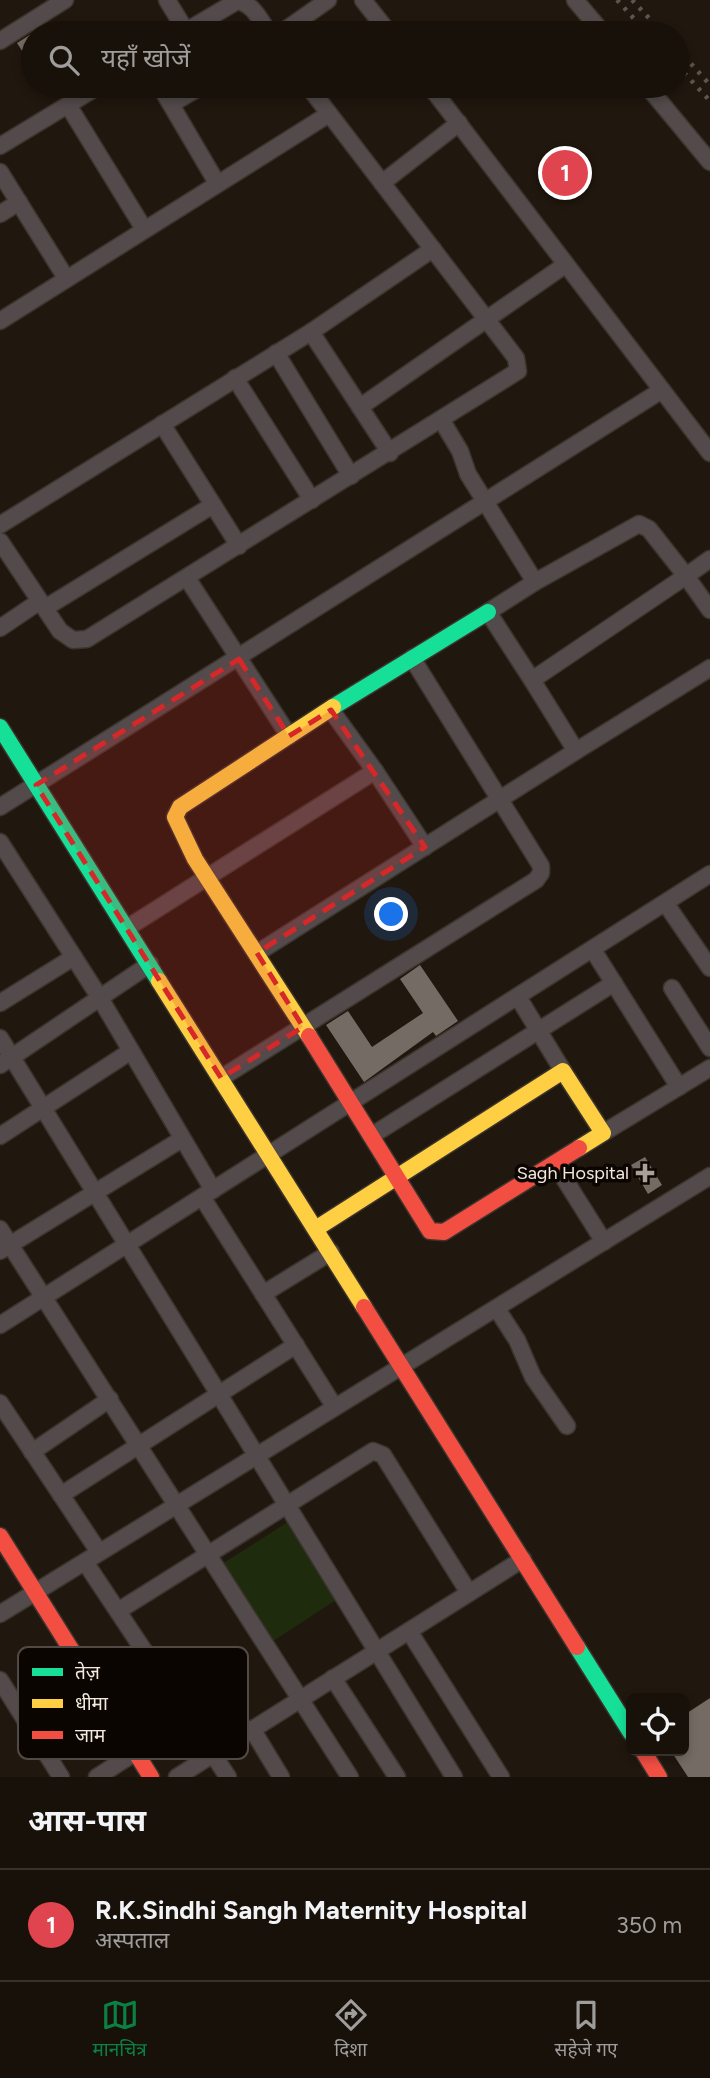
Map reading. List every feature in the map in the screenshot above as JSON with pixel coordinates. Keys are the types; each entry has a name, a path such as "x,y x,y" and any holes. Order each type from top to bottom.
{"street":[{"path":"32,21 65,0"},
{"path":"167,0 178,21"},
{"path":"298,21 328,0"},
{"path":"363,0 380,21"},
{"path":"575,0 593,21"},
{"path":"203,21 237,1 244,2 260,21"},
{"path":"0,41 21,28"},
{"path":"0,146 79,98"},
{"path":"167,98 217,183"},
{"path":"171,104 181,98"},
{"path":"0,541 60,631 73,640 87,639 442,421 518,371 516,358 489,321 317,98"},
{"path":"439,98 710,453"},
{"path":"657,98 710,162"},
{"path":"68,105 144,229"},
{"path":"0,321 329,114"},
{"path":"382,183 459,123"},
{"path":"0,172 66,278"},
{"path":"0,214 19,202"},
{"path":"0,525 311,332 433,249"},
{"path":"360,407 489,321 565,265"},
{"path":"311,332 390,453"},
{"path":"276,353 351,476"},
{"path":"235,378 312,500"},
{"path":"0,807 239,659 662,390"},
{"path":"442,421 485,504 535,582"},
{"path":"162,425 239,546"},
{"path":"0,628 213,505"},
{"path":"710,610 649,529 639,524 535,582 412,657 180,807 175,817 177,827 430,1231 444,1232 710,1068"},
{"path":"532,680 710,559"},
{"path":"187,578 289,736"},
{"path":"488,612 576,751"},
{"path":"221,1078 541,873 541,866 412,657"},
{"path":"257,953 710,668"},
{"path":"331,710 425,847"},
{"path":"0,727 317,1228 399,1366 626,1725"},
{"path":"127,928 375,771"},
{"path":"0,842 100,998 182,1139 208,1194 263,1294 334,1406"},
{"path":"0,873 14,864"},
{"path":"0,1325 125,1243 208,1194 710,874"},
{"path":"666,904 710,968"},
{"path":"593,950 679,1087"},
{"path":"0,1003 74,957"},
{"path":"6,1061 150,964"},
{"path":"371,1136 614,983"},
{"path":"672,988 710,1048"},
{"path":"518,997 603,1133"},
{"path":"0,1038 6,1061 43,1108 454,1777"},
{"path":"0,1136 131,1051"},
{"path":"317,1228 563,1071"},
{"path":"5,1248 182,1139"},
{"path":"555,1164 604,1242"},
{"path":"0,1614 710,1177"},
{"path":"0,1229 5,1248 44,1296 350,1777"},
{"path":"263,1294 331,1252"},
{"path":"497,1309 517,1340 533,1377 567,1426"},
{"path":"61,1495 296,1345"},
{"path":"32,1452 110,1399"},
{"path":"0,1403 61,1495 118,1611 142,1647"},
{"path":"118,1611 366,1453 378,1452 383,1455 468,1593"},
{"path":"0,1536 70,1647"},
{"path":"248,1732 523,1559"},
{"path":"410,1630 501,1777"},
{"path":"333,1678 397,1777"},
{"path":"0,1680 18,1709"},
{"path":"252,1729 281,1777"},
{"path":"646,1756 659,1777"},
{"path":"50,1759 61,1777"},
{"path":"97,1777 125,1759"},
{"path":"140,1759 151,1777"},
{"path":"177,1777 206,1759"},
{"path":"217,1759 228,1777"}],"highlighted area":[{"path":"239,659 289,736 331,710 425,847 257,953 303,1027 221,1078 36,785"}],"green space":[{"path":"297,1516 347,1593 264,1647 214,1569"}],"building":[{"path":"573,150 589,174 557,195 541,172"},
{"path":"420,965 458,1021 436,1036 433,1032 364,1082 326,1025 348,1011 372,1047 423,1013 400,979"},
{"path":"645,1157 662,1185 648,1194 631,1165"},
{"path":"710,1698 710,1777 688,1777 674,1756 689,1756 689,1712"}],"railway":[{"path":"617,0 636,21"},
{"path":"632,0 652,21"},
{"path":"689,61 710,85"},
{"path":"689,78 710,101"}],"traffic: fast":[{"path":"333,707 488,612"},
{"path":"0,727 159,981"},
{"path":"577,1647 626,1725"}],"traffic: slow":[{"path":"309,1036 195,859 175,817 180,807 333,707"},
{"path":"159,981 364,1307"},
{"path":"317,1228 563,1071 603,1133 579,1148"}],"traffic: jam":[{"path":"309,1036 430,1231 444,1232 579,1148"},
{"path":"364,1307 577,1647"},
{"path":"0,1536 70,1647"},
{"path":"646,1756 659,1777"},
{"path":"140,1759 151,1777"}],"place":[{"name":"R.K.Sindhi Sangh Maternity Hospital","path":"565,173"},
{"name":"Sagh Hospital","path":"645,1173"}]}
